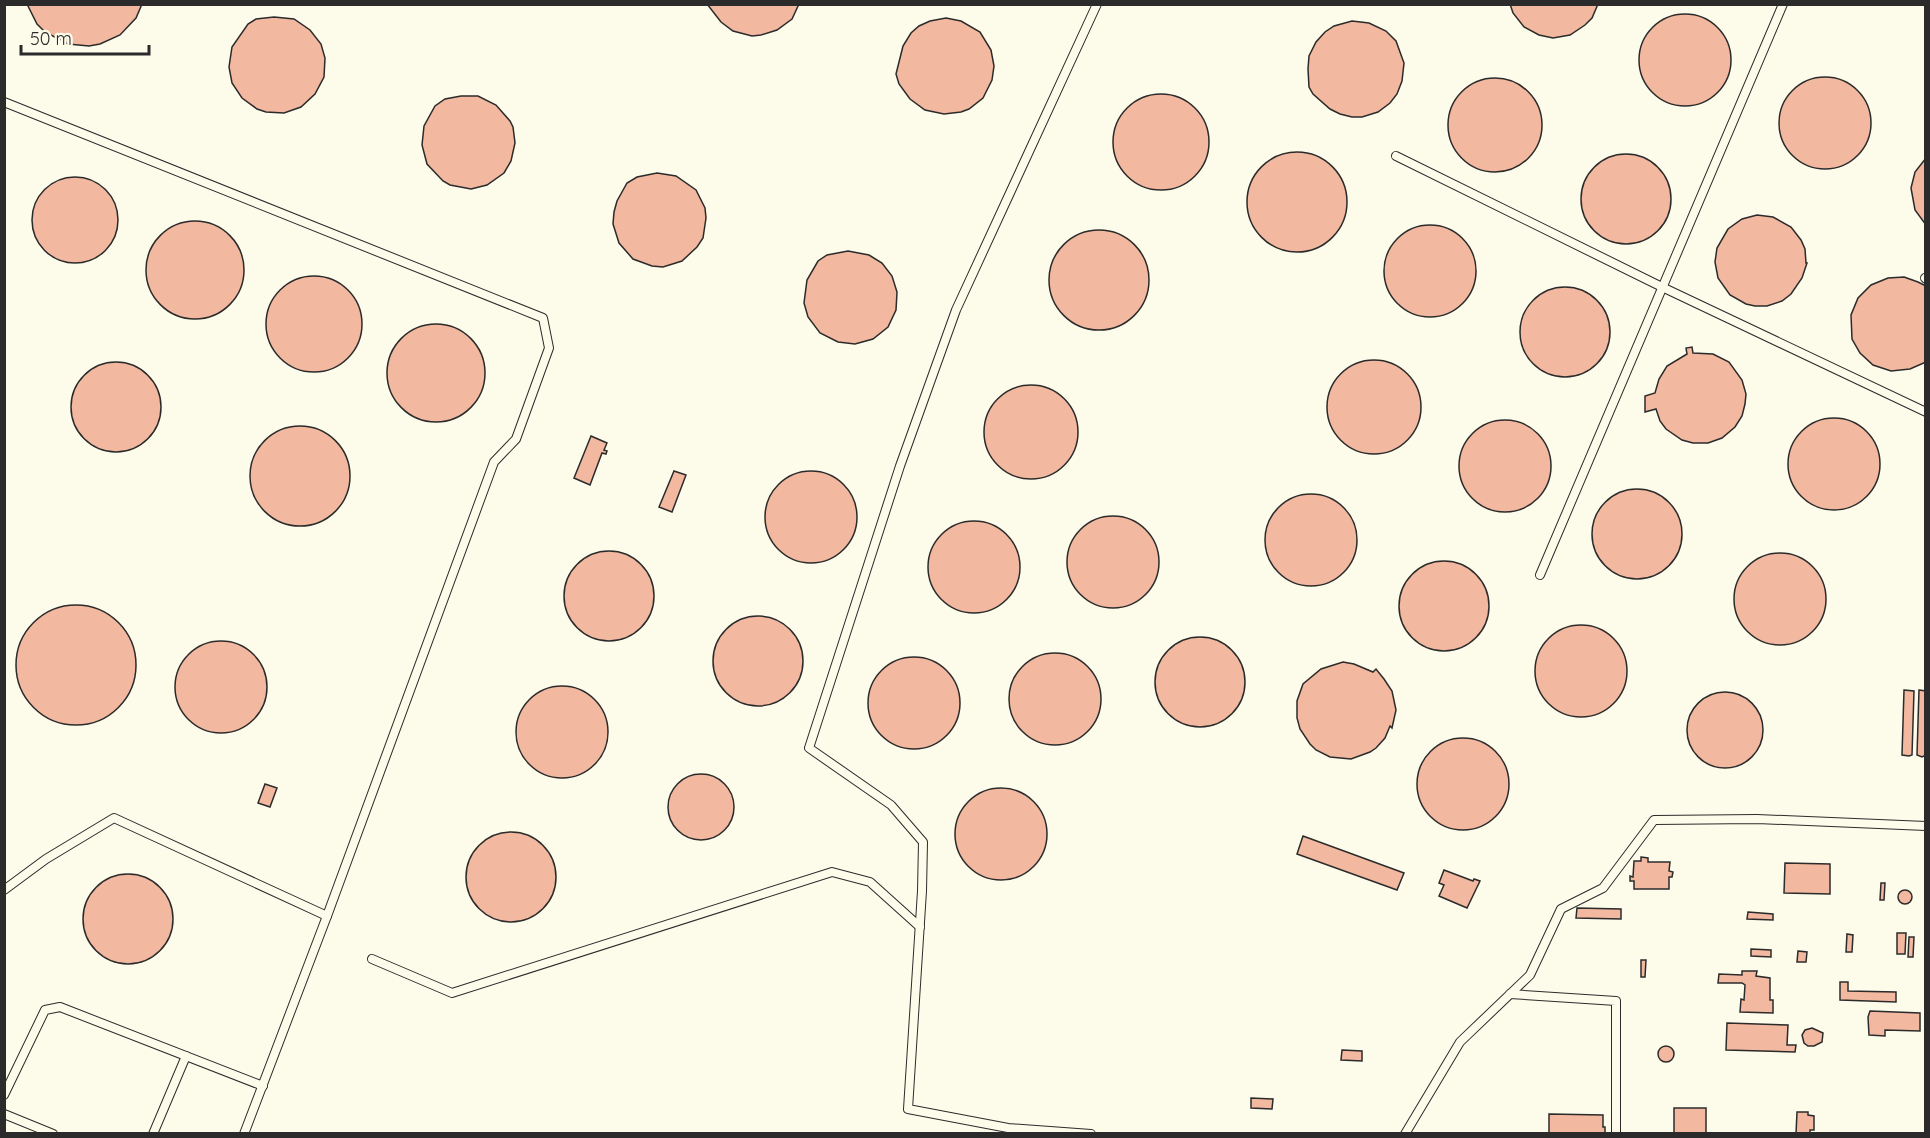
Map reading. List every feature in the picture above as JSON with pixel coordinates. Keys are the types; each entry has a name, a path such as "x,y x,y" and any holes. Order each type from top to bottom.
{"lane":[{"path":"1091,1134 1008,1128 908,1109 923,842 891,805 810,748 900,465 956,310 1096,4"},
{"path":"1540,575 1783,4"},
{"path":"4,102 543,318 549,348 516,439 494,462 244,1134"},
{"path":"1396,156 1662,287 1926,412"},
{"path":"4,890 46,859 114,818 327,916"},
{"path":"1405,1134 1460,1042 1530,975 1561,909 1603,888 1654,820 1757,819 1926,826"},
{"path":"372,959 452,993 832,872 870,882 920,927"},
{"path":"1510,994 1616,1001 1616,1134"},
{"path":"4,1095 45,1010 60,1007 263,1086"},
{"path":"153,1134 186,1056"},
{"path":"4,1114 53,1134"}],"building":[{"path":"27,4 142,4 136,18 120,35 89,46 68,44 45,32 37,24"},
{"path":"707,4 799,4 792,19 777,30 752,36 733,31 721,22"},
{"path":"1510,4 1598,4 1592,18 1585,25 1570,35 1553,38 1539,35 1524,27 1513,13"},
{"path":"1685,14 1703,18 1717,28 1727,42 1731,60 1727,78 1717,92 1703,102 1685,106 1667,102 1653,92 1643,78 1639,60 1643,42 1653,28 1667,18"},
{"path":"274,17 294,19 310,30 321,44 325,58 324,77 315,94 301,107 284,113 257,109 242,98 232,83 229,67 232,47 248,24 256,19"},
{"path":"946,18 961,21 980,32 991,50 994,66 992,80 983,98 969,109 944,114 925,110 910,99 899,84 896,74 903,46 911,33 930,21"},
{"path":"1352,21 1369,23 1386,31 1396,41 1404,63 1402,81 1397,94 1390,103 1378,112 1362,117 1340,114 1330,109 1313,94 1309,87 1309,56 1316,42 1334,26"},
{"path":"1825,77 1843,80 1858,90 1868,105 1871,123 1868,141 1858,156 1843,166 1825,169 1807,166 1792,156 1782,141 1779,123 1782,105 1792,90 1807,80"},
{"path":"1495,78 1513,82 1528,92 1538,107 1542,125 1538,143 1528,158 1513,168 1495,172 1477,168 1462,158 1452,143 1448,125 1452,107 1462,92 1477,82"},
{"path":"1161,94 1179,98 1195,108 1205,124 1209,142 1205,160 1195,176 1179,186 1161,190 1143,186 1127,176 1117,160 1113,142 1117,124 1127,108 1143,98"},
{"path":"478,96 496,105 513,127 515,143 511,161 504,173 487,185 471,189 450,185 443,181 427,164 422,145 424,126 435,106 445,99"},
{"path":"1297,152 1316,156 1332,167 1343,183 1347,202 1343,221 1332,237 1316,248 1297,252 1278,248 1262,237 1251,221 1247,202 1251,183 1262,167 1278,156"},
{"path":"1617,154 1635,154 1651,161 1664,174 1671,190 1671,208 1664,224 1651,237 1635,244 1617,244 1601,237 1588,224 1581,208 1581,190 1588,174 1601,161"},
{"path":"1926,158 1926,225 1915,210 1911,188 1915,172"},
{"path":"657,173 676,176 696,190 705,208 706,218 703,238 697,247 682,261 663,267 652,266 633,259 619,243 613,224 617,201 627,183 637,177"},
{"path":"75,177 99,184 111,196 118,220 111,244 99,256 75,263 51,256 39,244 32,220 39,196 51,184"},
{"path":"1757,215 1773,217 1791,227 1805,249 1807,263 1802,278 1791,294 1782,301 1767,306 1746,304 1730,295 1718,278 1715,262 1717,248 1728,229 1742,219"},
{"path":"195,221 214,225 229,236 240,251 244,270 240,289 229,304 214,315 195,319 176,315 161,304 150,289 146,270 150,251 161,236 176,225"},
{"path":"1430,225 1448,229 1462,239 1472,253 1476,271 1472,289 1462,303 1448,313 1430,317 1412,313 1398,303 1388,289 1384,271 1388,253 1398,239 1412,229"},
{"path":"1099,230 1118,234 1134,245 1145,261 1149,280 1145,299 1134,315 1118,326 1099,330 1080,326 1064,315 1053,299 1049,280 1053,261 1064,245 1080,234"},
{"path":"848,251 869,255 882,263 892,276 897,292 896,310 888,327 873,339 855,344 838,342 820,333 808,317 804,303 807,280 818,261 827,255"},
{"path":"314,276 332,279 348,290 359,306 362,324 359,342 348,358 332,369 314,372 296,369 280,358 269,342 266,324 269,306 280,290 296,279"},
{"path":"1904,277 1926,286 1926,362 1910,369 1891,371 1873,365 1860,353 1852,339 1851,315 1858,298 1871,285 1888,278"},
{"path":"1565,287 1582,291 1597,300 1606,315 1610,332 1606,349 1597,364 1582,373 1565,377 1548,373 1533,364 1524,349 1520,332 1524,315 1533,300 1548,291"},
{"path":"436,324 455,328 471,338 481,354 485,373 481,392 471,408 455,418 436,422 417,418 401,408 391,392 387,373 391,354 401,338 417,328"},
{"path":"1692,347 1693,353 1713,354 1729,362 1742,380 1746,394 1742,416 1735,427 1722,438 1708,443 1682,440 1666,429 1656,409 1645,412 1645,396 1655,393 1659,379 1667,366 1687,354 1686,348"},
{"path":"1374,360 1392,364 1407,374 1417,389 1421,407 1417,425 1407,440 1392,450 1374,454 1356,450 1341,440 1331,425 1327,407 1331,389 1341,374 1356,364"},
{"path":"116,362 133,366 148,375 157,390 161,407 157,424 148,439 133,448 116,452 99,448 84,439 75,424 71,407 75,390 84,375 99,366"},
{"path":"1031,385 1049,389 1064,399 1074,414 1078,432 1074,450 1064,465 1049,475 1031,479 1013,475 998,465 988,450 984,432 988,414 998,399 1013,389"},
{"path":"1825,418 1843,418 1860,425 1873,438 1880,455 1880,473 1873,490 1860,503 1843,510 1825,510 1808,503 1795,490 1788,473 1788,455 1795,438 1808,425"},
{"path":"1505,420 1523,424 1537,434 1547,448 1551,466 1547,484 1537,498 1523,508 1505,512 1487,508 1473,498 1463,484 1459,466 1463,448 1473,434 1487,424"},
{"path":"300,426 319,429 336,440 347,457 350,476 347,495 336,512 319,523 300,526 281,523 264,512 253,495 250,476 253,457 264,440 281,429"},
{"path":"591,436 607,443 604,450 607,451 606,454 602,453 590,485 574,478"},
{"path":"674,471 686,475 672,512 659,507"},
{"path":"802,471 820,471 837,478 850,491 857,508 857,526 850,543 837,556 820,563 802,563 785,556 772,543 765,526 765,508 772,491 785,478"},
{"path":"1637,489 1654,492 1669,502 1679,517 1682,534 1679,551 1669,566 1654,576 1637,579 1620,576 1605,566 1595,551 1592,534 1595,517 1605,502 1620,492"},
{"path":"1311,494 1329,497 1344,507 1354,522 1357,540 1354,558 1344,573 1329,583 1311,586 1293,583 1278,573 1268,558 1265,540 1268,522 1278,507 1293,497"},
{"path":"1113,516 1130,520 1145,530 1155,545 1159,562 1155,579 1145,594 1130,604 1113,608 1096,604 1081,594 1071,579 1067,562 1071,545 1081,530 1096,520"},
{"path":"974,521 992,524 1007,534 1017,549 1020,567 1017,585 1007,600 992,610 974,613 956,610 941,600 931,585 928,567 931,549 941,534 956,524"},
{"path":"609,551 626,554 641,564 651,579 654,596 651,613 641,628 626,638 609,641 592,638 577,628 567,613 564,596 567,579 577,564 592,554"},
{"path":"1780,553 1797,557 1812,567 1822,582 1826,599 1822,616 1812,631 1797,641 1780,645 1763,641 1748,631 1738,616 1734,599 1738,582 1748,567 1763,557"},
{"path":"1444,561 1461,564 1476,574 1486,589 1489,606 1486,623 1476,638 1461,648 1444,651 1427,648 1412,638 1402,623 1399,606 1402,589 1412,574 1427,564"},
{"path":"76,605 99,609 119,622 132,642 136,665 132,688 119,708 99,721 76,725 53,721 33,708 20,688 16,665 20,642 33,622 53,609"},
{"path":"758,616 775,619 790,629 800,644 803,661 800,678 790,693 775,703 758,706 741,703 726,693 716,678 713,661 716,644 726,629 741,619"},
{"path":"1581,625 1599,629 1613,639 1623,653 1627,671 1623,689 1613,703 1599,713 1581,717 1563,713 1549,703 1539,689 1535,671 1539,653 1549,639 1563,629"},
{"path":"1200,637 1217,640 1232,650 1242,665 1245,682 1242,699 1232,714 1217,724 1200,727 1183,724 1168,714 1158,699 1155,682 1158,665 1168,650 1183,640"},
{"path":"212,641 230,641 247,648 260,661 267,678 267,696 260,713 247,726 230,733 212,733 195,726 182,713 175,696 175,678 182,661 195,648"},
{"path":"1055,653 1073,656 1088,666 1098,681 1101,699 1098,717 1088,732 1073,742 1055,745 1037,742 1022,732 1012,717 1009,699 1012,681 1022,666 1037,656"},
{"path":"914,657 932,660 947,670 957,685 960,703 957,721 947,736 932,746 914,749 896,746 881,736 871,721 868,703 871,685 881,670 896,660"},
{"path":"1343,662 1373,672 1376,669 1392,691 1396,710 1392,728 1390,726 1385,738 1376,748 1351,759 1330,757 1316,750 1300,729 1297,718 1297,701 1303,684 1321,669"},
{"path":"553,686 571,686 588,693 601,706 608,723 608,741 601,758 588,771 571,778 553,778 536,771 523,758 516,741 516,723 523,706 536,693"},
{"path":"1904,690 1914,691 1912,755 1909,756 1902,755"},
{"path":"1919,690 1926,691 1926,755 1922,757 1917,755"},
{"path":"1718,692 1732,692 1746,698 1757,709 1763,723 1760,745 1752,757 1732,768 1718,768 1704,762 1693,751 1687,737 1687,723 1693,709 1704,698"},
{"path":"1454,738 1472,738 1489,745 1502,758 1509,775 1509,793 1502,810 1489,823 1472,830 1454,830 1437,823 1424,810 1417,793 1417,775 1424,758 1437,745"},
{"path":"694,774 708,774 720,779 729,788 734,807 732,820 725,831 708,840 694,840 682,835 673,826 668,814 668,800 673,788 682,779"},
{"path":"265,784 277,788 270,807 258,803"},
{"path":"1001,788 1019,792 1033,802 1043,816 1047,834 1043,852 1033,866 1019,876 1001,880 983,876 969,866 959,852 955,834 959,816 969,802 983,792"},
{"path":"502,832 520,832 536,839 549,852 556,868 556,886 549,902 536,915 520,922 502,922 486,915 473,902 466,886 466,868 473,852 486,839"},
{"path":"1303,836 1404,873 1397,890 1297,854"},
{"path":"1641,857 1648,858 1648,862 1670,862 1669,871 1673,872 1672,877 1669,877 1669,889 1634,889 1634,881 1630,881 1630,876 1633,877 1634,861 1641,861"},
{"path":"1785,863 1830,864 1830,894 1784,893"},
{"path":"1444,870 1473,881 1474,879 1480,881 1467,908 1439,896 1444,885 1439,883"},
{"path":"128,874 145,877 160,887 170,902 173,919 170,936 160,951 145,961 128,964 111,961 96,951 86,936 83,919 86,902 96,887 111,877"},
{"path":"1881,883 1885,883 1884,900 1880,900"},
{"path":"1902,890 1908,890 1912,897 1908,904 1902,904 1898,900 1898,894"},
{"path":"1577,908 1621,909 1621,919 1576,918"},
{"path":"1748,912 1773,914 1773,920 1747,919"},
{"path":"1897,933 1906,933 1905,954 1897,954"},
{"path":"1847,934 1853,935 1852,952 1846,952"},
{"path":"1909,937 1914,937 1913,957 1908,957"},
{"path":"1751,949 1771,950 1771,957 1751,956"},
{"path":"1798,951 1807,952 1806,962 1797,962"},
{"path":"1641,960 1646,960 1645,977 1641,977"},
{"path":"1742,971 1757,971 1756,976 1770,978 1770,1000 1773,1000 1773,1013 1740,1012 1745,985 1718,983 1719,974 1742,975"},
{"path":"1840,982 1848,982 1848,991 1896,992 1896,1002 1840,1000"},
{"path":"1870,1011 1920,1013 1920,1031 1885,1030 1885,1036 1869,1035"},
{"path":"1727,1023 1788,1025 1787,1045 1796,1045 1795,1052 1726,1050"},
{"path":"1812,1028 1823,1033 1822,1042 1808,1046 1804,1043 1802,1035 1805,1030"},
{"path":"1666,1046 1674,1054 1666,1062 1658,1054"},
{"path":"1342,1050 1362,1051 1362,1061 1341,1060"},
{"path":"1251,1098 1273,1099 1272,1109 1251,1108"},
{"path":"1674,1108 1706,1108 1706,1134 1674,1134"},
{"path":"1797,1112 1808,1112 1808,1115 1814,1116 1814,1130 1810,1130 1810,1134 1796,1134"},
{"path":"1549,1114 1603,1115 1605,1133 1549,1134"}]}
